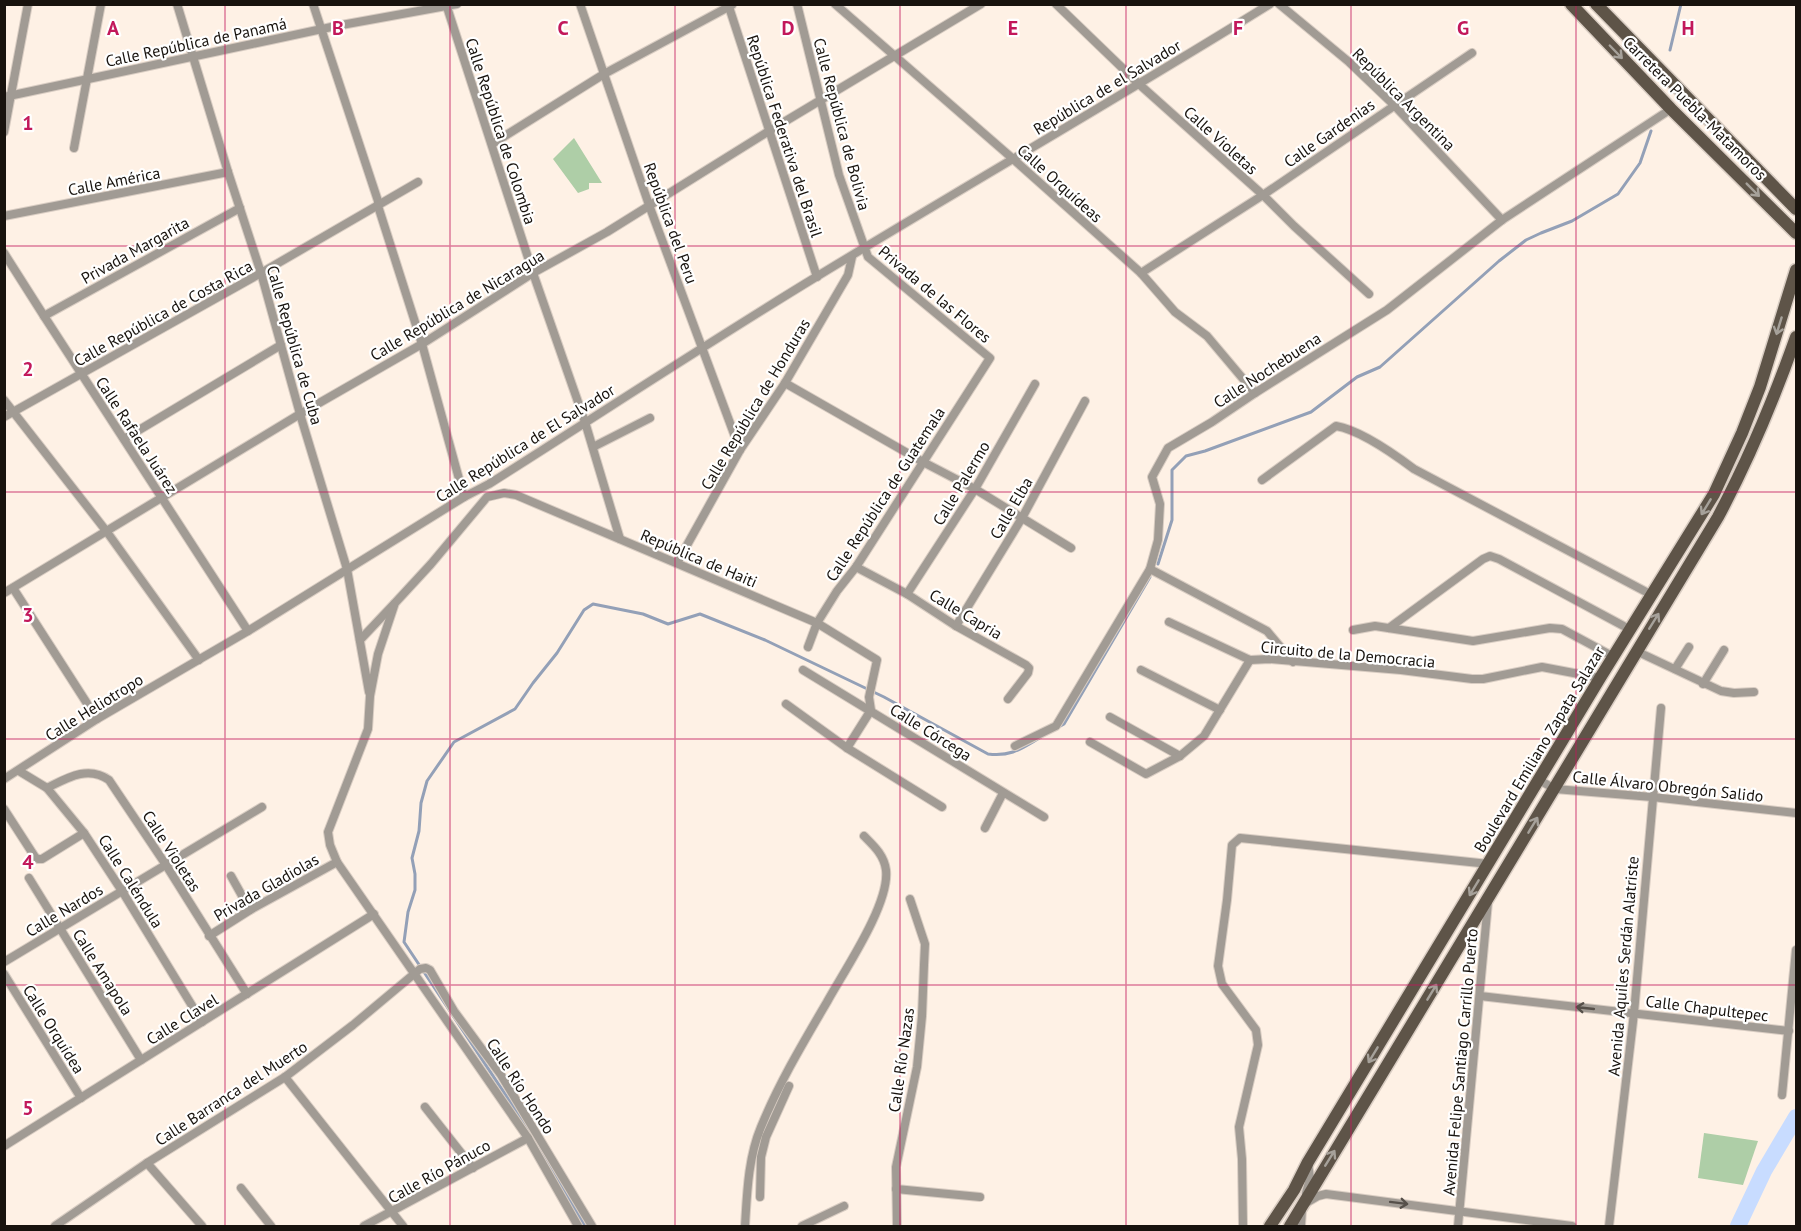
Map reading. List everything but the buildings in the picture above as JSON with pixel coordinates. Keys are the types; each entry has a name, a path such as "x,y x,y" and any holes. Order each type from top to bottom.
{"main road":[{"name":"Carretera Puebla-Matamoros","path":"1571,4 1671,109 1797,233"},
{"name":"Carretera Puebla-Matamoros","path":"1596,4 1797,209"},
{"name":"Boulevard Emiliano Zapata Salazar","path":"1270,1227 1600,678 1714,494 1760,387 1792,298 1797,270"},
{"name":"Boulevard Emiliano Zapata Salazar","path":"1295,1224 1302,1205 1718,517 1771,406 1797,336"},
{"path":"1283,1206 1295,1224"}],"street":[{"path":"4,132 8,96 28,4"},
{"path":"74,148 101,4"},
{"name":"Calle República de Cuba","path":"177,4 261,273 300,414 347,569 370,696"},
{"path":"313,4 422,344 464,496"},
{"name":"Calle República de Panamá","path":"8,96 321,29 457,4"},
{"name":"República del Peru","path":"580,4 649,205 740,450"},
{"name":"Calle República de Bolivia","path":"797,4 839,175 864,249"},
{"name":"Calle Orquídeas","path":"835,4 1141,273 1175,312 1207,336 1254,393"},
{"name":"Calle República de Nicaragua","path":"4,593 300,414 422,344 533,273 607,232 769,131 981,4"},
{"name":"Calle Violetas","path":"1056,4 1369,294"},
{"name":"República de el Salvador","path":"864,249 1270,4"},
{"name":"República Argentina","path":"1279,4 1350,62 1394,105 1502,220"},
{"path":"492,144 604,74 730,5"},
{"name":"República Federativa del Brasil","path":"730,5 817,277"},
{"name":"Calle República de Colombia","path":"446,6 533,273 585,422 621,539"},
{"name":"Calle Gardenias","path":"1141,273 1263,195 1472,53"},
{"name":"Calle Nochebuena","path":"1015,746 1056,726 1149,569 1158,540 1160,504 1152,477 1168,448 1387,310 1502,220 1671,109"},
{"name":"Calle América","path":"4,216 228,172"},
{"name":"Calle República de Costa Rica","path":"4,417 418,182"},
{"name":"Privada Margarita","path":"44,316 240,208"},
{"name":"Calle República de El Salvador","path":"199,660 248,632 464,496 483,487 864,249"},
{"name":"Privada de las Flores","path":"864,249 868,257 990,358"},
{"name":"Calle Rafaela Juárez","path":"4,253 248,632"},
{"name":"Calle República de Honduras","path":"677,563 740,450 785,383 848,275 852,256"},
{"path":"123,439 281,345"},
{"name":"Calle República de Guatemala","path":"808,647 817,623 837,591 856,567 990,358"},
{"path":"785,383 975,489 1071,548"},
{"name":"Calle Palermo","path":"907,594 975,489 1035,384"},
{"path":"4,400 107,532 199,660"},
{"name":"Calle Elba","path":"956,626 1022,518 1085,400"},
{"path":"593,447 650,418"},
{"path":"1262,480 1336,426 1346,428 1395,455 1424,475 1652,595"},
{"path":"498,477 497,486 504,493"},
{"path":"360,640 431,564 487,497 489,489 483,487"},
{"path":"487,497 504,493"},
{"name":"República de Haiti","path":"504,493 516,495 817,623 877,660 868,697 871,710"},
{"path":"1389,628 1490,556 1631,630"},
{"name":"Calle Capria","path":"856,567 907,594 956,626 1026,665 1029,668 1028,673 1008,699"},
{"path":"1149,569 1267,631 1293,662"},
{"path":"13,588 97,719"},
{"path":"395,603 378,654 370,696 368,729 328,832 330,845 337,862 374,914 420,970"},
{"path":"1168,622 1250,660"},
{"path":"1353,630 1375,626 1473,641 1550,628 1562,629 1614,657"},
{"path":"1675,669 1689,647"},
{"path":"1703,684 1724,650"},
{"path":"1636,651 1720,691 1754,692"},
{"name":"Circuito de la Democracia","path":"1090,742 1146,774 1180,756 1204,736 1250,660 1270,659 1401,670 1472,679 1483,679 1542,667 1600,678"},
{"name":"Calle Heliotropo","path":"4,779 97,719 199,660"},
{"name":"Calle Córcega","path":"802,670 1044,817"},
{"path":"1141,670 1220,710"},
{"path":"786,704 847,748 942,807"},
{"name":"Avenida Aquiles Serdán Alatriste","path":"1609,1227 1634,1013 1661,708"},
{"path":"847,748 871,710"},
{"path":"1110,717 1180,756"},
{"name":"Calle Caléndula","path":"19,771 47,788 84,833 202,1022"},
{"name":"Calle Violetas","path":"47,788 68,777 85,774 96,773 109,780 166,865 247,994"},
{"name":"Calle Álvaro Obregón Salido","path":"1539,780 1555,789 1797,813"},
{"path":"985,828 1004,793"},
{"name":"Calle Nardos","path":"4,962 262,807"},
{"path":"4,809 38,859 42,859 84,833"},
{"path":"745,1227 748,1184 760,1130 781,1082 858,947 878,910 883,894 886,877 884,859 864,836"},
{"path":"1243,1227 1239,1127 1257,1045 1256,1030 1222,984 1218,966 1232,845 1240,838 1489,864"},
{"name":"Privada Gladiolas","path":"209,936 250,910 337,862"},
{"path":"231,876 250,910"},
{"name":"Calle Amapola","path":"29,878 141,1060"},
{"name":"Calle Río Nazas","path":"897,1227 896,1167 916,1067 922,1016 925,944 910,899"},
{"name":"Avenida Felipe Santiago Carrillo Puerto","path":"1458,1227 1488,900"},
{"name":"Calle Clavel","path":"4,1146 374,914"},
{"path":"1782,1095 1797,950"},
{"name":"Calle Barranca del Muerto","path":"55,1227 147,1163 285,1077 420,970"},
{"name":"Calle Río Hondo","path":"420,970 528,1138 578,1227"},
{"name":"Calle Río Hondo","path":"420,970 430,970 454,1011 501,1075 592,1227"},
{"name":"Calle Orquídea","path":"4,974 81,1098"},
{"name":"Calle Chapultepec","path":"1480,996 1789,1031"},
{"path":"285,1077 403,1227"},
{"path":"760,1197 761,1156 766,1137 789,1086"},
{"path":"425,1107 473,1168"},
{"name":"Calle Río Pánuco","path":"364,1227 528,1138"},
{"path":"1302,1205 1310,1178 1308,1162"},
{"path":"147,1163 202,1227"},
{"path":"748,1184 760,1179"},
{"path":"241,1188 271,1227"},
{"path":"896,1189 980,1197"},
{"path":"1302,1205 1326,1194 1572,1227"},
{"path":"802,1227 844,1206"}],"green space":[{"path":"574,138 602,183 589,183 589,189 578,193 553,159"},
{"path":"1704,1133 1758,1141 1743,1185 1698,1178"}],"waterway":[{"path":"1670,50 1681,4"},
{"path":"1158,564 1172,520 1172,470 1186,456 1311,412 1357,377 1380,367 1499,261 1526,240 1572,221 1618,194 1640,163 1651,131"},
{"path":"1057,728 1064,724 1150,577"},
{"path":"585,1226 525,1124 404,942 408,912 415,890 412,858 419,831 421,803 427,781 454,742 515,709 557,653 584,610 593,604 643,614 668,624 700,614 765,640 884,697 988,754 1010,753 1041,737"},
{"path":"1738,1226 1764,1171 1796,1117"}]}
